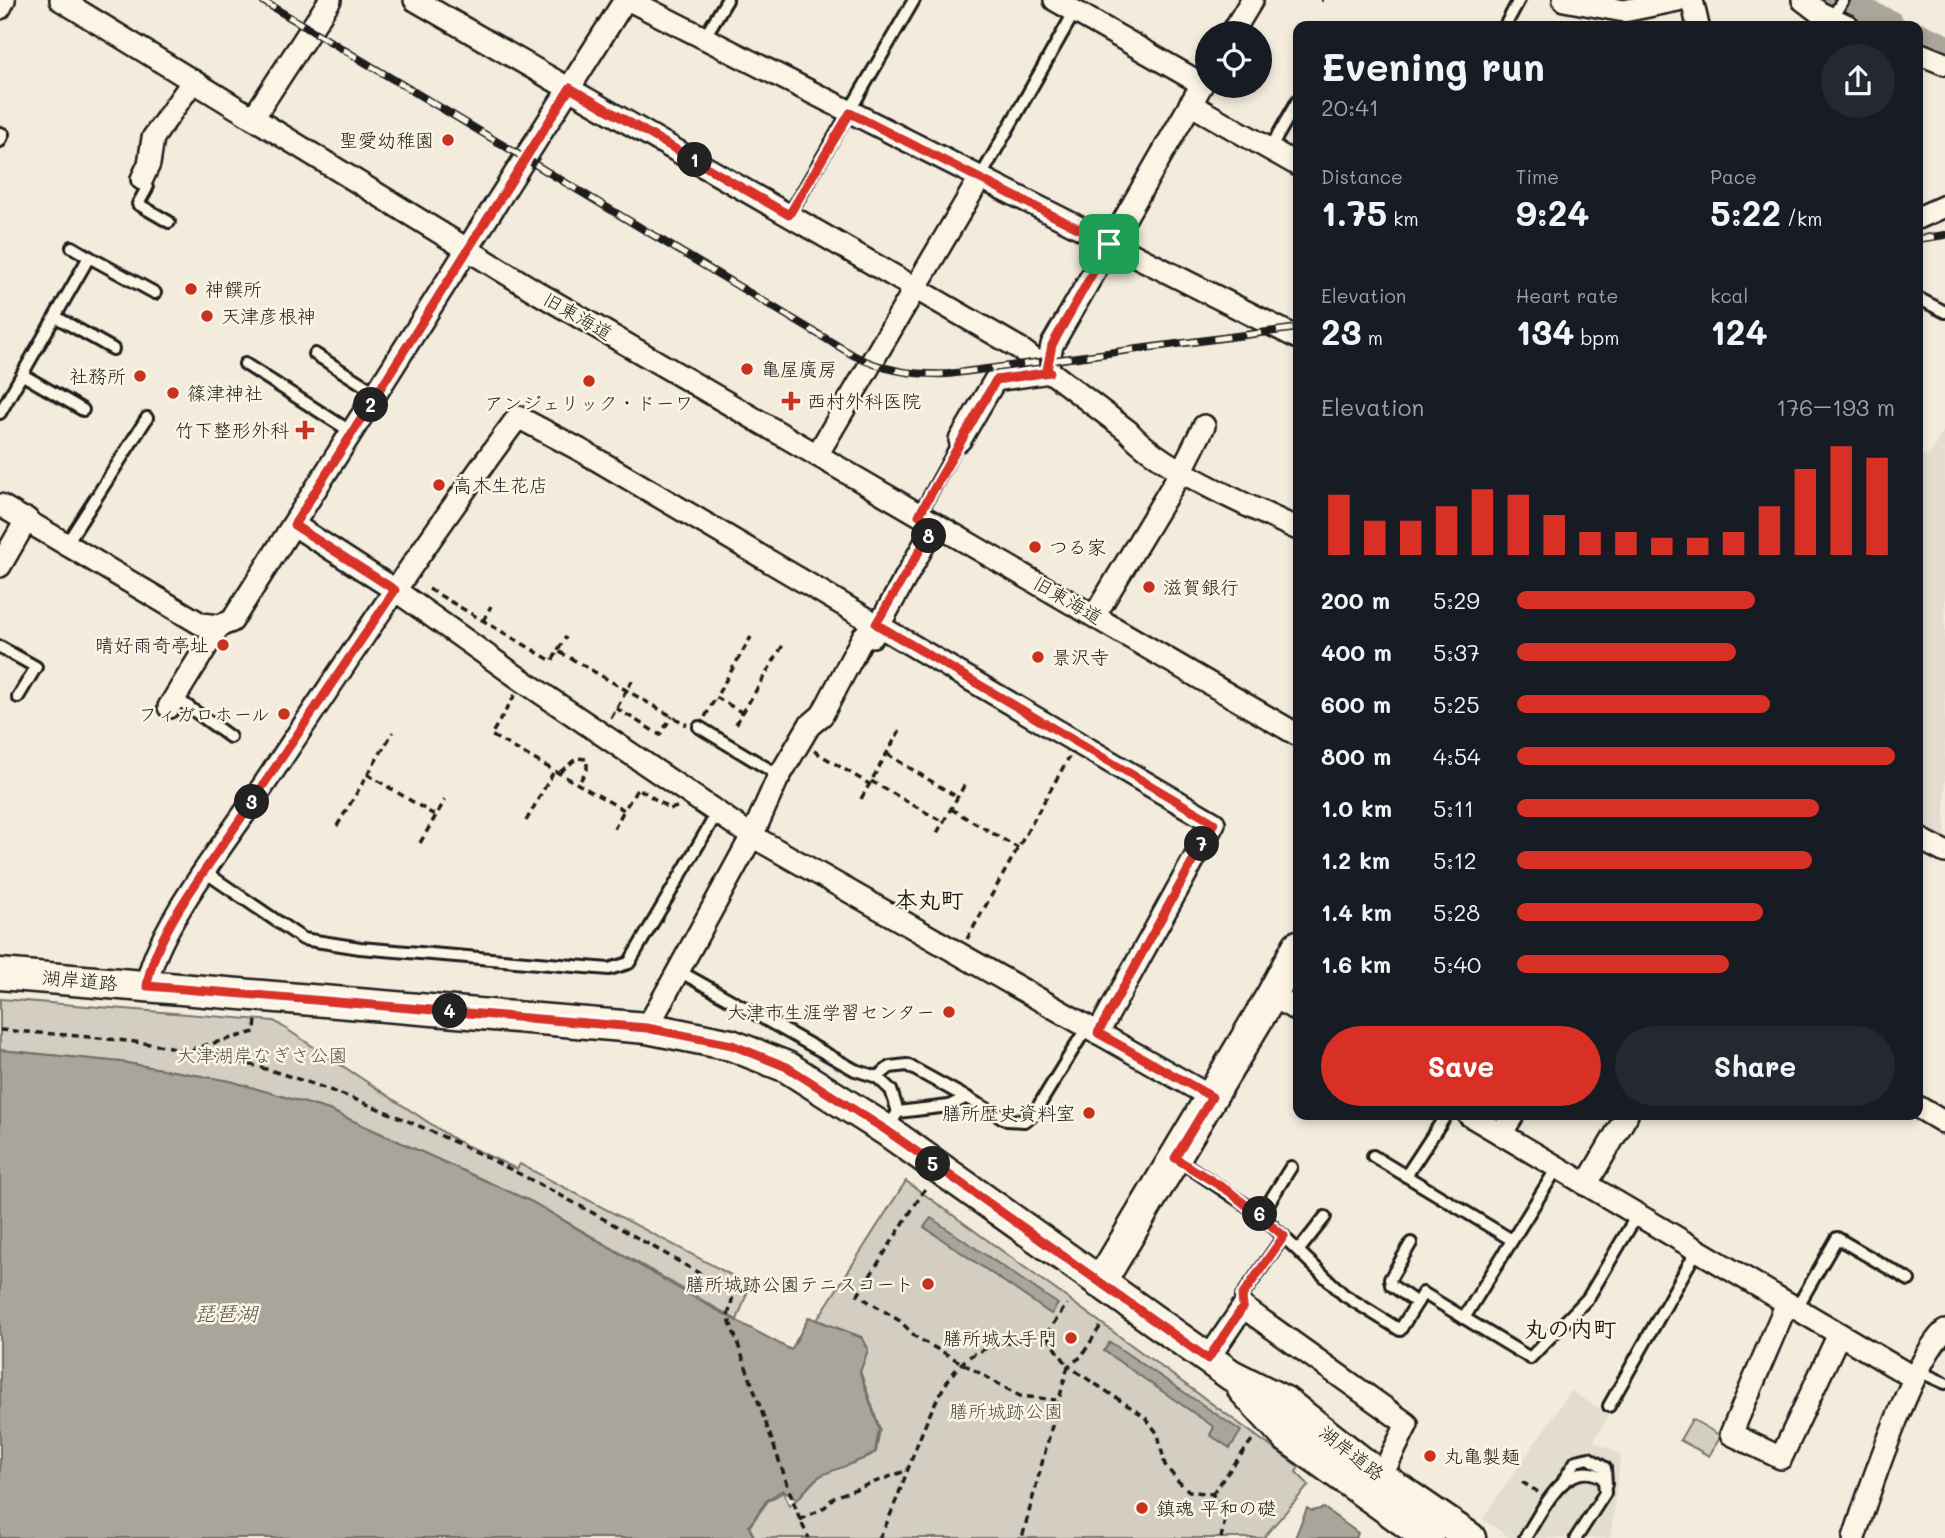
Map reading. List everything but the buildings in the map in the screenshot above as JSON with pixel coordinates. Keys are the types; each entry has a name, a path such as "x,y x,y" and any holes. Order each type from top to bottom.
{"main road":[{"path":"1100,1283 1293,955"},
{"name":"湖岸道路","path":"0,974 647,1028 732,1045 787,1067 892,1121 1100,1283 1219,1367 1285,1402 1381,1477 1470,1538"},
{"name":"湖岸道路","path":"1219,1367 1287,1437 1428,1538"}],"street":[{"path":"0,8 4,0"},
{"name":"旧東海道","path":"61,0 470,250 817,456 1293,732"},
{"path":"253,118 330,0"},
{"path":"415,0 441,7 570,88 1019,348 1128,431 1139,443 1182,470 1293,526"},
{"path":"0,505 201,624 219,626 232,621 627,0 1293,336"},
{"path":"1055,0 1195,74"},
{"path":"1239,21 1252,0"},
{"path":"1564,0 1625,19 1668,1"},
{"path":"1692,0 1697,21"},
{"path":"1923,56 1945,64"},
{"path":"142,179 149,164 153,138 193,81"},
{"path":"1049,371 1052,345 1195,96"},
{"path":"1190,104 1293,162"},
{"path":"817,456 980,178"},
{"path":"1923,216 1945,206"},
{"path":"961,440 996,380 1049,371"},
{"path":"147,986 149,968 157,949 205,872 400,582 518,417 1214,823 1092,1030"},
{"path":"1095,615 1182,470 1204,426"},
{"path":"0,566 26,519"},
{"path":"752,836 768,817 803,752 824,729 852,681 853,671 871,641 876,624 927,520"},
{"path":"294,525 400,582 752,836 1212,1097"},
{"path":"647,1028 752,836 780,776 809,726 822,715 863,637 876,624"},
{"path":"172,702 219,626"},
{"path":"1923,841 1945,852"},
{"path":"1272,995 1293,1008"},
{"path":"1923,1110 1945,1123"},
{"path":"1478,1120 1839,1334 1916,1375"},
{"path":"1502,1134 1510,1120"},
{"path":"1586,1185 1624,1120"},
{"path":"1792,1306 1731,1434 1781,1458 1839,1334"},
{"path":"1219,1367 1243,1307 1408,1424 1381,1477"},
{"path":"1854,1538 1916,1375 1936,1339 1945,1331"}],"lane":[{"path":"704,38 727,0"},
{"path":"789,215 914,0"},
{"path":"1508,21 1519,0"},
{"path":"1825,16 1843,0"},
{"path":"980,178 1074,11"},
{"path":"1270,149 1293,109"},
{"path":"0,133 3,134 0,141"},
{"path":"142,179 147,188 138,204 169,222"},
{"path":"72,247 155,293"},
{"path":"0,413 89,257"},
{"path":"1923,301 1945,312"},
{"path":"56,317 113,349"},
{"path":"316,354 378,394"},
{"path":"246,364 354,433"},
{"path":"23,375 83,410"},
{"path":"67,543 147,418"},
{"path":"927,520 961,440"},
{"path":"0,647 36,667 18,697"},
{"path":"172,702 230,737"},
{"path":"699,727 780,776"},
{"path":"205,872 303,939 360,948 609,969 629,963 717,813"},
{"path":"679,971 855,1070 877,1077 891,1090 892,1121 948,1106 967,1097"},
{"path":"877,1077 890,1067 907,1065 1007,1120 1024,1121 1033,1115 1092,1030"},
{"path":"1406,1176 1443,1120"},
{"path":"1373,1156 1512,1240"},
{"path":"1175,1158 1261,1215 1344,1295 1400,1330 1423,1293 1530,1357 1588,1298 1637,1215"},
{"path":"1261,1215 1291,1167"},
{"path":"1464,1318 1557,1168"},
{"path":"1299,1250 1325,1217"},
{"path":"1243,1307 1242,1296 1284,1236"},
{"path":"1792,1306 1837,1238 1909,1280"},
{"path":"1412,1243 1390,1279 1391,1285 1417,1303"},
{"path":"1609,1406 1697,1250"},
{"path":"1916,1375 1945,1383"},
{"path":"1525,1538 1562,1482 1578,1473 1589,1472 1604,1479 1606,1486 1602,1499 1576,1538"}],"path":[{"path":"400,582 483,621 552,661 566,637"},
{"path":"483,621 491,606"},
{"path":"558,651 695,729 699,727 751,637"},
{"path":"736,724 783,645"},
{"path":"608,723 633,679"},
{"path":"515,689 517,691 491,735 624,810"},
{"path":"716,697 743,713"},
{"path":"616,708 660,735 672,716"},
{"path":"861,799 900,730"},
{"path":"337,826 393,732"},
{"path":"963,946 1077,743"},
{"path":"814,751 943,822"},
{"path":"887,754 957,797"},
{"path":"526,821 557,771 577,758 587,759 587,769 579,783"},
{"path":"367,774 436,816"},
{"path":"937,834 965,784"},
{"path":"614,829 638,788 670,809 679,807 685,810"},
{"path":"420,843 445,800"},
{"path":"951,809 1018,848"},
{"path":"193,1053 195,1048 254,1032 256,1013"},
{"path":"0,1030 95,1037 193,1053 239,1062 325,1088 413,1122 549,1188 728,1290 733,1296 728,1316 800,1520 809,1538"},
{"path":"925,1189 859,1295 900,1321 916,1337 1020,1396 1056,1400"},
{"path":"879,1538 942,1390 961,1363 976,1353 1046,1334 1067,1304"},
{"path":"1022,1538 1056,1400 1068,1366 1081,1357 1100,1327"},
{"path":"1046,1334 1068,1366 1149,1421 1158,1434 1165,1465 1177,1480 1189,1491 1212,1494 1227,1510 1222,1538"},
{"path":"1212,1494 1256,1435"},
{"path":"800,1520 825,1507 834,1497 908,1470"}],"shaded area":[{"path":"1945,428 1945,845 1923,834 1923,456 1928,458"},
{"path":"1571,1391 1609,1414 1594,1441 1621,1455 1610,1538 1511,1538 1482,1519"}],"green space":[{"name":"大津湖岸なぎさ公園","path":"0,999 274,1021 457,1141 517,1169 520,1164 750,1285 737,1320 532,1202 329,1110 230,1081 121,1062 0,1050"},
{"name":"膳所城跡公園","path":"906,1181 1299,1467 1296,1472 1309,1485 1263,1538 755,1538 749,1527 768,1501 784,1492 789,1506 820,1476 876,1452 880,1429 860,1371 868,1348 862,1337 817,1320"},
{"path":"1692,1419 1721,1436 1709,1456 1680,1440"}],"water":[{"name":"琵琶湖","path":"0,1050 121,1062 230,1081 329,1110 532,1202 700,1301 791,1350 809,1317 862,1338 868,1350 860,1372 879,1429 875,1452 818,1477 797,1499 783,1490 767,1500 749,1526 754,1538 0,1538"},
{"path":"931,1218 1058,1304 1051,1314 924,1227"},
{"path":"1110,1342 1241,1431 1230,1448 1210,1435 1214,1427 1104,1351"},
{"path":"1307,1508 1312,1511 1324,1508 1358,1533 1356,1538 1295,1538"}],"waterway":[{"path":"1834,0 1878,21"},
{"path":"1923,40 1945,50"}],"railway":[{"path":"261,0 853,355 876,365 911,373 948,374 1293,329"},
{"path":"1923,238 1945,235"}],"place":[{"name":"聖愛幼稚園","path":"448,140"},
{"name":"神饌所","path":"191,289"},
{"name":"天津彦根神","path":"207,316"},
{"name":"亀屋廣房","path":"747,369"},
{"name":"社務所","path":"140,376"},
{"name":"アンジェリック・ドーワ","path":"589,381"},
{"name":"篠津神社","path":"173,393"},
{"name":"西村外科医院","path":"791,401"},
{"name":"竹下整形外科","path":"305,430"},
{"name":"高木生花店","path":"439,485"},
{"name":"つる家","path":"1035,547"},
{"name":"滋賀銀行","path":"1149,587"},
{"name":"晴好雨奇亭址","path":"223,645"},
{"name":"景沢寺","path":"1038,657"},
{"name":"フィガロホール","path":"284,714"},
{"name":"大津市生涯学習センター","path":"949,1012"},
{"name":"膳所歴史資料室","path":"1089,1113"},
{"name":"膳所城跡公園テニスコート","path":"928,1284"},
{"name":"膳所城大手門","path":"1071,1338"},
{"name":"丸亀製麺","path":"1430,1456"},
{"name":"鎮魂 平和の礎","path":"1142,1508"}],"district":[{"name":"本丸町","path":"929,900"},
{"name":"丸の内町","path":"1570,1329"}],"route":[{"path":"570,88 789,215 850,113 1109,244 1052,345 1047,370 1050,372 996,380 919,515 935,525 876,624 1214,823 1098,1033 1212,1097 1175,1158 1230,1192 1284,1236 1242,1296 1243,1307 1208,1359 886,1130 787,1067 732,1045 647,1028 147,986 149,968 157,949 205,872 395,590 294,525 570,88"}]}
